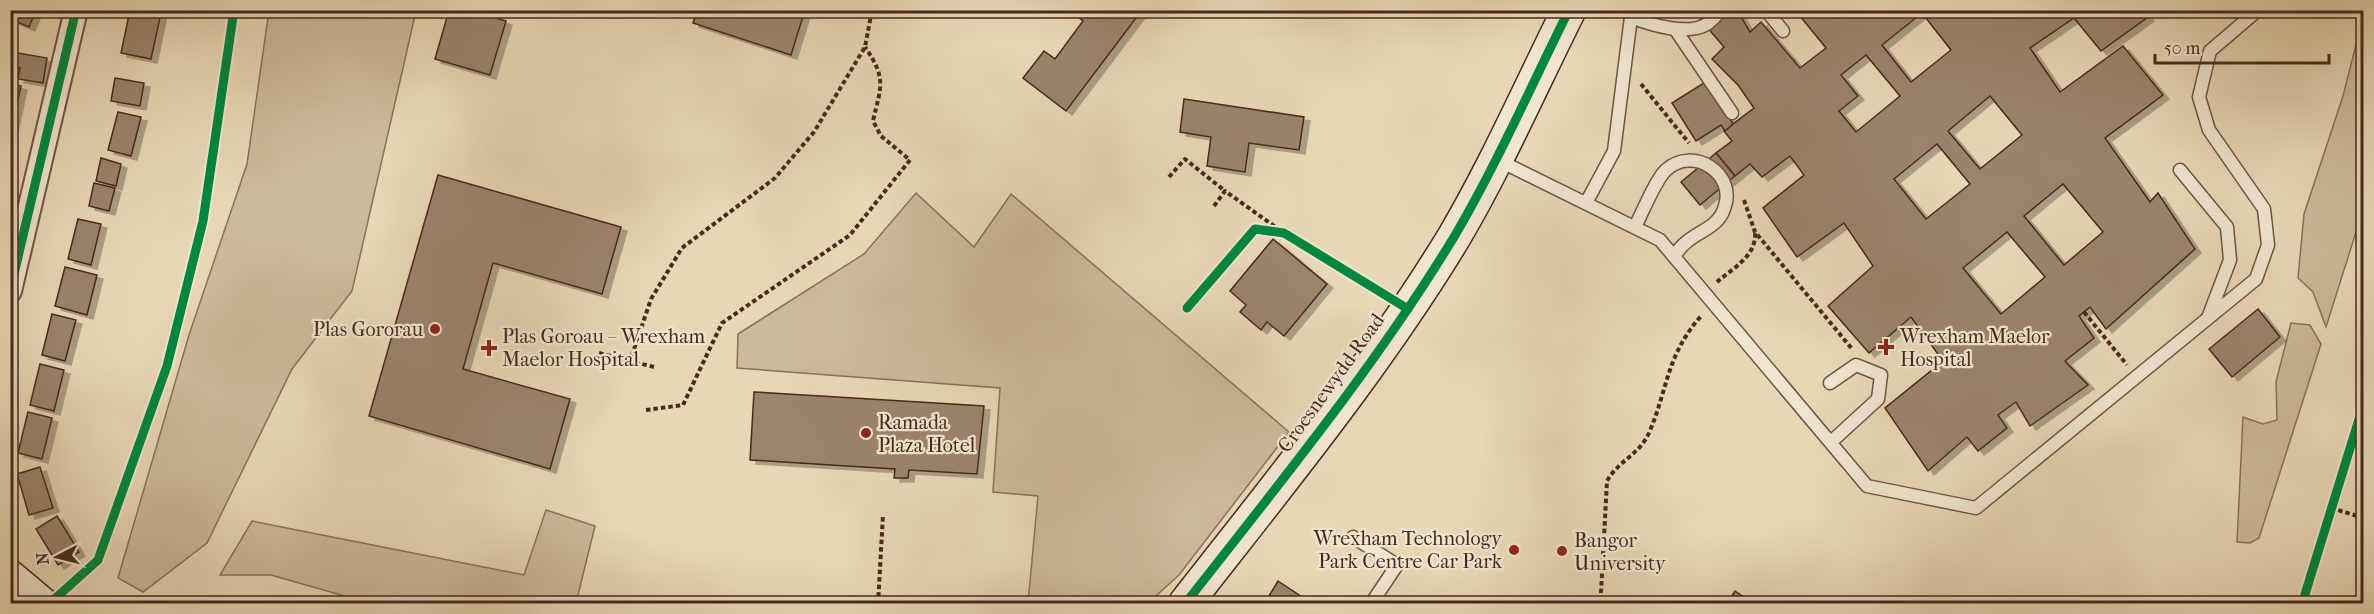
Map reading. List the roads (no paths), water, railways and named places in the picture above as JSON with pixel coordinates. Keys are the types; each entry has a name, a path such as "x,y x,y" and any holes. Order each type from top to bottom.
{"street":[{"path":"10,291 76,10"},
{"name":"Croesnewydd Road","path":"1185,603 1327,423 1401,318 1454,237 1497,159 1569,10"},
{"path":"10,577 42,603"}],"lane":[{"path":"1587,202 1614,151 1633,14 1652,26 1675,29 1706,25 1722,10"},
{"path":"1766,10 1783,31"},
{"path":"1497,159 1660,240 1676,255 1867,486 1976,508 2256,279 2268,245 2264,209 2209,130 2199,97 2210,51 2258,10"},
{"path":"1675,29 1732,113"},
{"path":"1635,226 1665,171 1686,160 1709,165 1724,182 1727,194 1726,206 1717,222 1691,237 1676,255"},
{"path":"2180,170 2227,227 2230,260 2207,319"},
{"path":"1830,383 1856,365 1881,375 1878,399 1831,442"},
{"path":"1353,537 1397,566 1371,603"}],"place":[{"name":"Plas Gororau","path":"435,329"},
{"name":"Wrexham Maelor Hospital","path":"1886,347"},
{"name":"Plas Goroau – Wrexham Maelor Hospital","path":"489,348"},
{"name":"Ramada Plaza Hotel","path":"866,433"},
{"name":"Wrexham Technology Park Centre Car Park","path":"1514,550"},
{"name":"Bangor University","path":"1562,551"}]}
